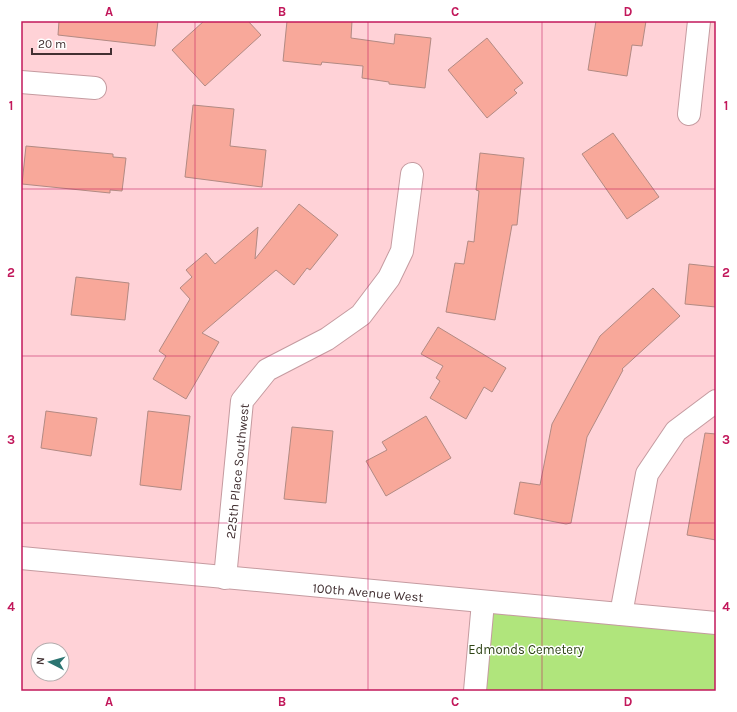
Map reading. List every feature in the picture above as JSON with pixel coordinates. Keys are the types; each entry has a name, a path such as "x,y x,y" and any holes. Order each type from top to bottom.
{"street":[{"path":"689,114 699,21"},
{"path":"21,82 95,88"},
{"name":"225th Place Southwest","path":"225,578 242,401 267,370 327,339 361,315 389,278 402,251 412,174"},
{"path":"621,614 647,474 676,431 716,401"},
{"name":"100th Avenue West","path":"21,558 716,623"},
{"path":"475,691 483,602"}],"green space":[{"name":"Edmonds Cemetery","path":"483,602 716,624 716,691 475,691"}],"building":[{"path":"59,21 158,21 155,46 58,35"},
{"path":"204,21 248,21 261,35 205,86 172,50"},
{"path":"287,21 352,21 351,38 394,44 395,34 431,38 425,88 389,84 389,82 362,78 363,66 322,62 321,65 283,61"},
{"path":"596,21 646,21 642,46 632,45 627,76 588,70"},
{"path":"487,38 523,83 514,90 517,93 487,118 448,70"},
{"path":"193,105 234,109 230,146 266,150 262,187 185,177"},
{"path":"613,133 659,197 627,219 582,154"},
{"path":"26,146 113,154 113,157 126,158 122,191 110,190 110,193 22,184"},
{"path":"480,153 524,158 517,225 512,225 495,320 446,312 455,263 464,264 468,241 474,242 479,191 476,190"},
{"path":"299,204 338,235 310,270 307,268 294,285 276,270 202,333 219,342 186,399 153,379 166,356 159,351 190,299 180,288 192,277 186,270 206,253 215,264 258,227 255,259"},
{"path":"689,264 716,267 716,307 685,304"},
{"path":"76,277 129,283 125,320 71,315"},
{"path":"653,288 680,316 622,369 623,370 587,437 571,523 566,524 514,514 520,482 540,485 552,424 600,336"},
{"path":"438,327 506,368 492,392 484,387 466,419 430,398 440,381 436,378 443,366 421,354"},
{"path":"46,411 97,418 91,456 41,448"},
{"path":"148,411 190,416 181,490 140,485"},
{"path":"426,416 451,458 386,496 366,461 387,450 382,442"},
{"path":"292,427 333,431 326,503 284,499"},
{"path":"705,433 716,434 716,540 687,535"}]}
